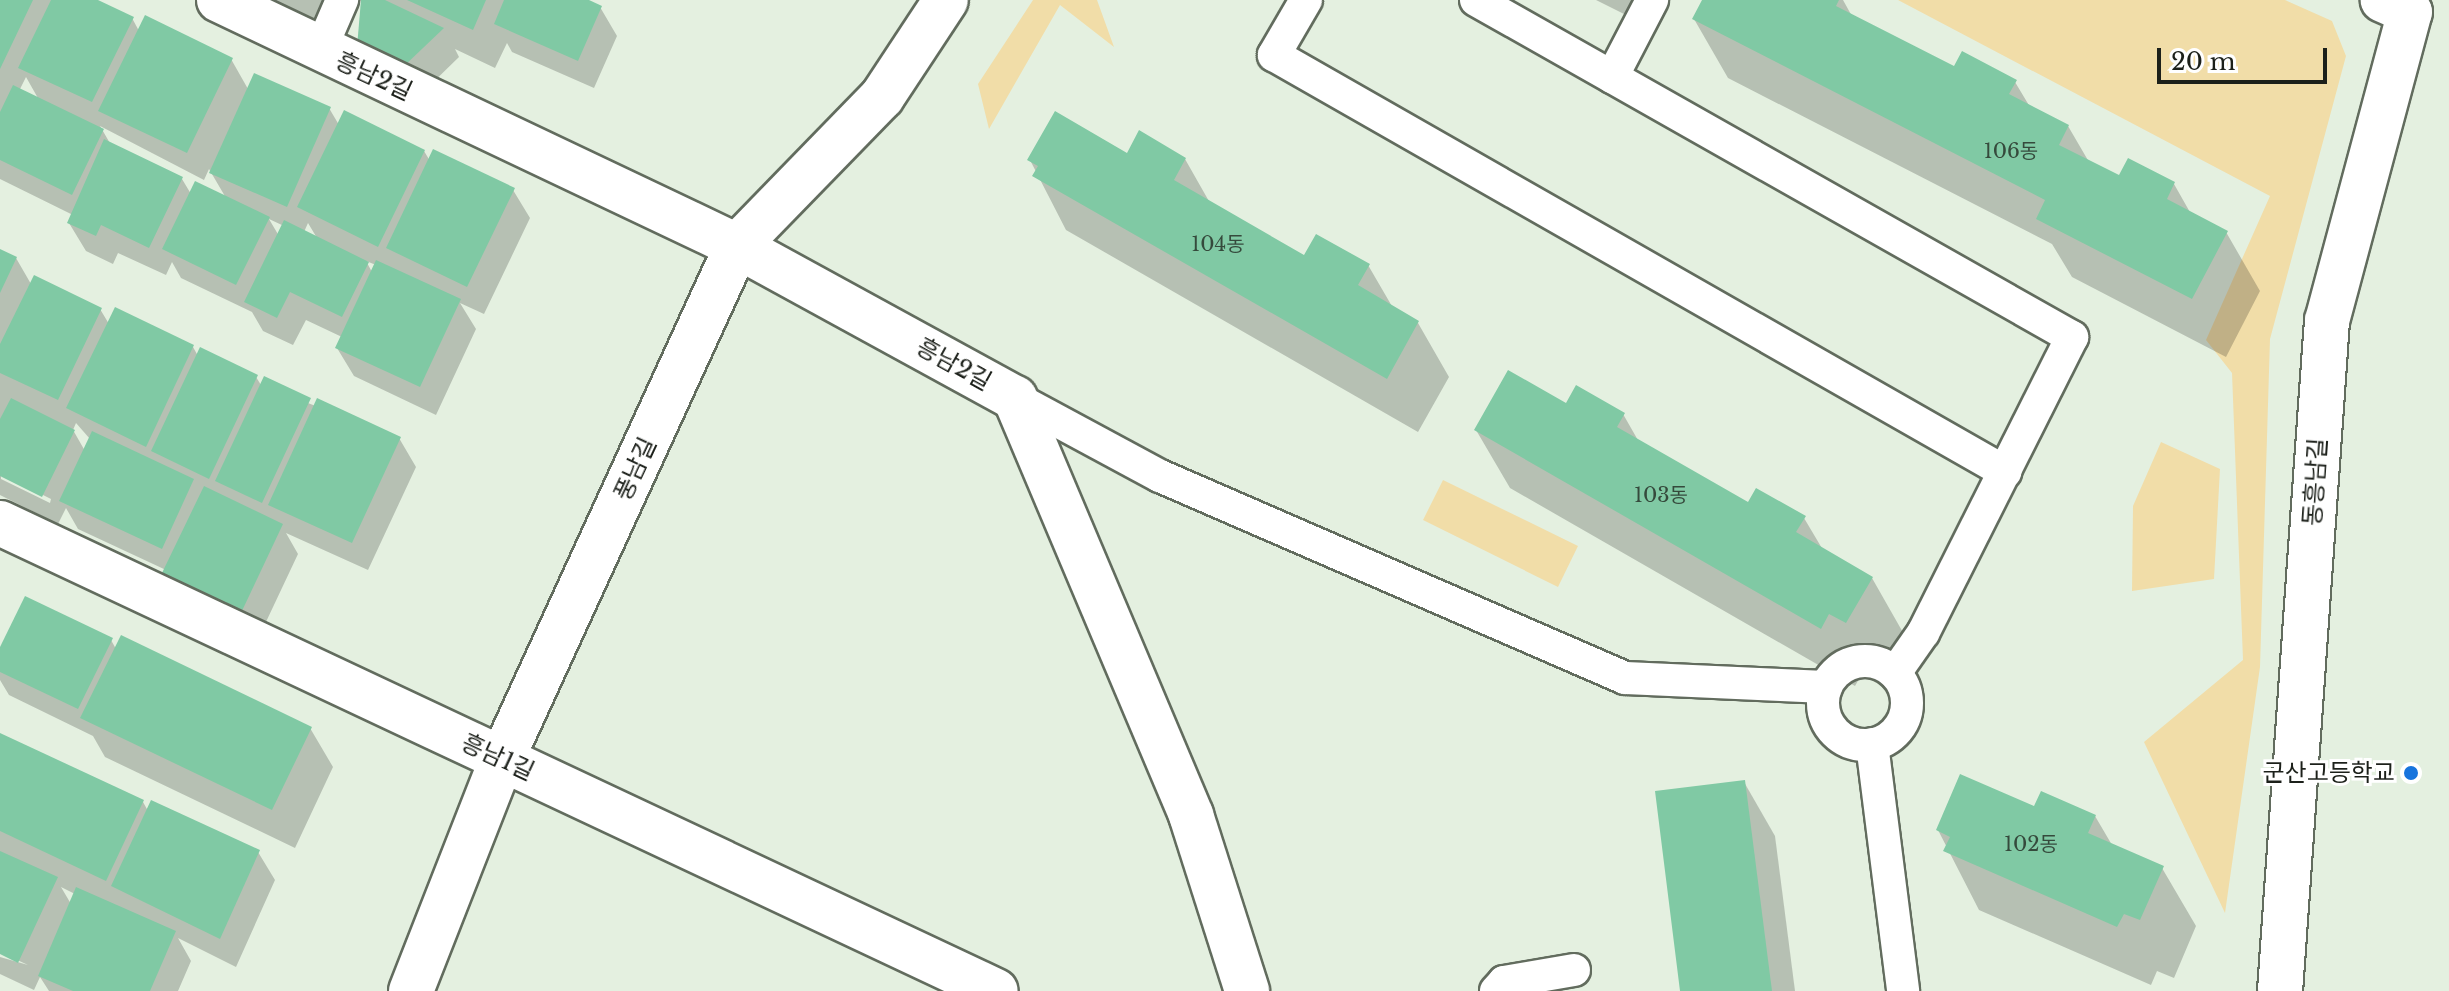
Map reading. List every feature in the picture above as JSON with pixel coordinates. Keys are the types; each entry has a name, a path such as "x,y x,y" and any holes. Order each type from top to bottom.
{"street":[{"name":"흥남2길","path":"219,0 320,51 737,246 1015,398 1191,815 1247,991"},
{"name":"풍남길","path":"411,991 502,759 737,246 882,97 946,0"},
{"name":"동흥남길","path":"2280,991 2327,321 2410,12 2383,0"},
{"name":"흥남1길","path":"0,523 996,991"}],"lane":[{"name":"흥남2길","path":"320,51 342,0"},
{"path":"1306,0 1274,55 2005,472"},
{"path":"1476,0 2072,337 1923,633 1895,673"},
{"path":"1612,77 1652,0"},
{"path":"1015,398 1160,476 1625,678 1826,687"},
{"path":"1870,661 1895,673 1907,699 1906,713 1891,736 1872,744 1850,744 1829,727 1822,700 1826,687 1843,666 1870,661"},
{"path":"1872,744 1903,991"},
{"path":"1496,991 1504,982 1574,970"}],"shaded area":[{"path":"1033,0 1097,0 1114,47 1060,5 989,129 978,84"},
{"path":"1898,0 2285,0 2332,21 2346,56 2270,339 2260,667 2225,913 2144,742 2243,660 2232,373 2206,340 2270,196"},
{"path":"2161,442 2220,469 2214,579 2132,591 2133,506"},
{"path":"1443,480 1578,546 1558,587 1423,520"}],"building":[{"path":"0,0 33,0 0,69"},
{"path":"51,0 98,0 134,17 92,102 18,68"},
{"path":"361,0 385,0 444,28 402,68 357,47"},
{"path":"407,0 486,0 473,30"},
{"path":"504,0 589,0 602,6 578,61 494,24"},
{"path":"1702,0 1839,0 1836,6 1954,66 1962,51 2017,80 2009,94 2069,125 2059,145 2119,175 2128,158 2175,182 2167,199 2228,231 2192,299 2036,219 2045,200 1692,19"},
{"path":"145,15 233,58 187,153 98,111"},
{"path":"254,73 331,107 287,207 209,173"},
{"path":"13,85 104,129 72,195 0,160 0,112"},
{"path":"344,110 425,150 378,247 297,207"},
{"path":"1055,111 1127,153 1139,130 1186,158 1174,180 1304,255 1316,234 1370,264 1358,285 1419,321 1387,379 1032,176 1038,166 1027,160"},
{"path":"104,139 183,177 149,248 101,225 96,236 67,223"},
{"path":"433,149 515,188 467,287 386,248"},
{"path":"195,181 270,217 236,285 162,249"},
{"path":"284,220 369,262 342,317 290,292 277,318 244,302"},
{"path":"0,249 17,257 0,293"},
{"path":"376,260 461,299 420,387 335,348"},
{"path":"34,275 102,308 58,400 0,373 0,344"},
{"path":"115,307 194,345 146,447 66,408"},
{"path":"200,347 258,375 209,479 151,451"},
{"path":"1508,370 1566,403 1576,385 1625,413 1617,427 1748,502 1756,488 1806,516 1796,532 1873,577 1846,623 1829,614 1821,629 1474,430"},
{"path":"264,376 311,398 262,503 215,481"},
{"path":"11,398 75,430 42,497 0,476 0,419"},
{"path":"317,398 401,437 352,543 268,505"},
{"path":"92,431 194,479 162,549 59,501"},
{"path":"204,486 283,524 241,613 161,575"},
{"path":"25,596 113,638 78,709 0,672 0,647"},
{"path":"121,635 312,727 272,810 80,718"},
{"path":"0,733 144,800 106,881 0,831"},
{"path":"1960,774 2034,806 2041,791 2096,815 2088,833 2164,866 2140,920 2124,914 2117,927 1943,851 1950,837 1936,830"},
{"path":"1745,780 1772,991 1680,991 1655,791"},
{"path":"151,800 260,850 220,939 111,886"},
{"path":"0,851 58,877 18,963 0,954"},
{"path":"76,887 176,931 150,991 73,991 38,976"}],"place":[{"name":"군산고등학교","path":"2411,773"}]}
